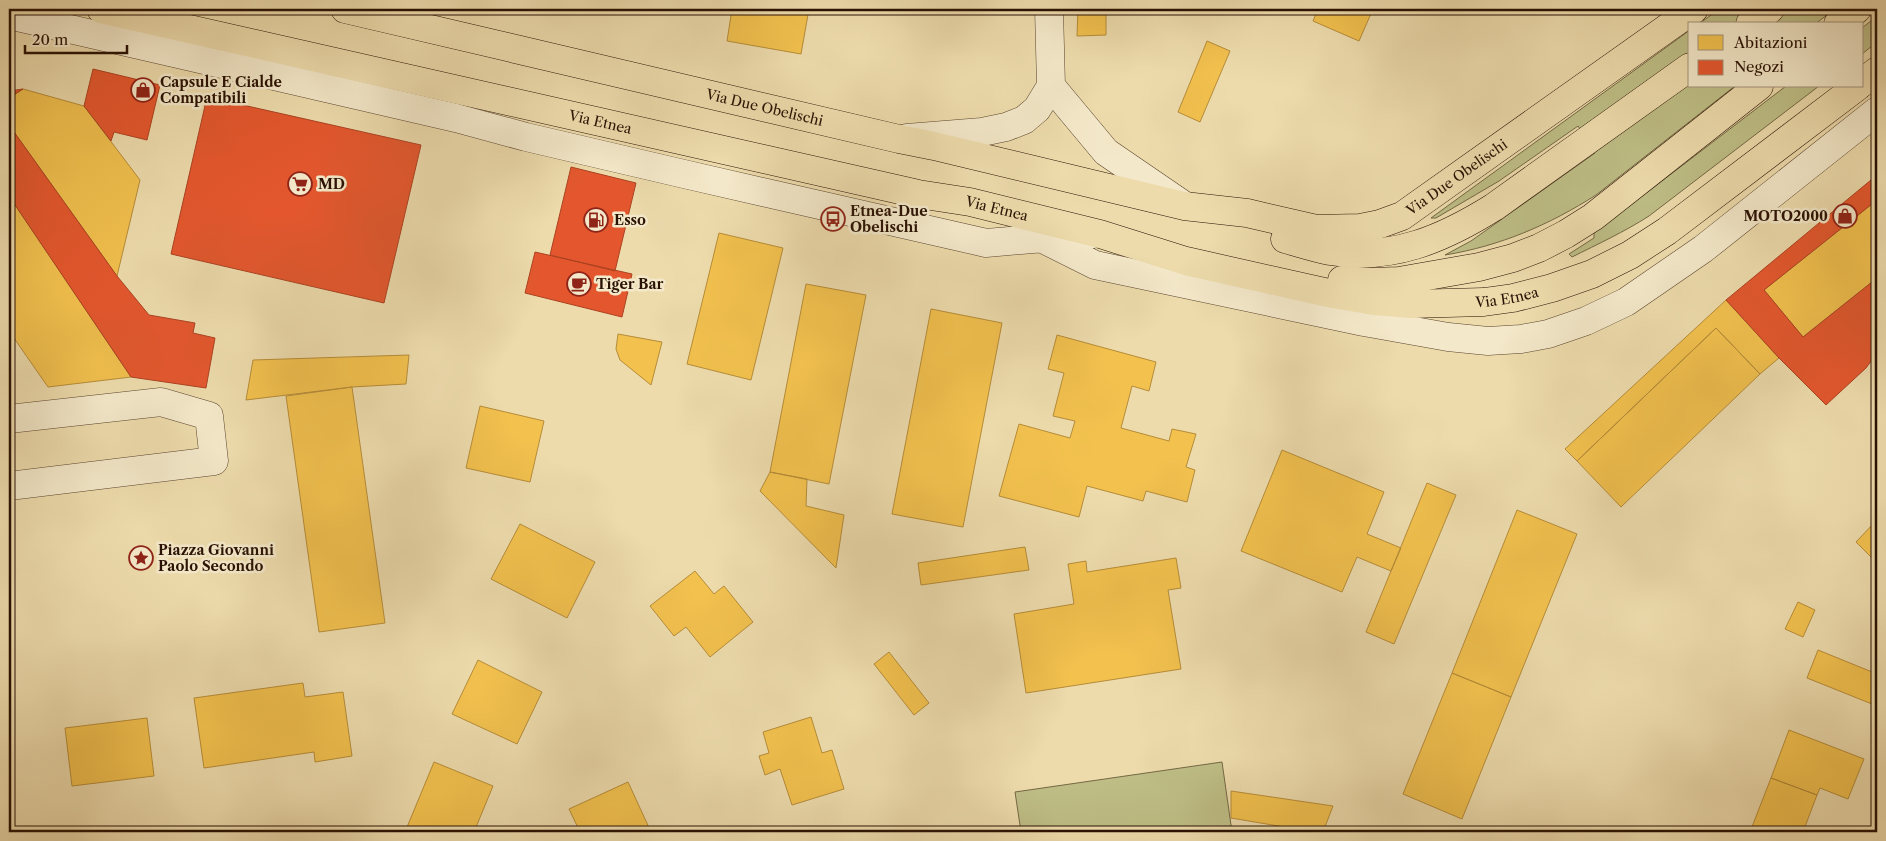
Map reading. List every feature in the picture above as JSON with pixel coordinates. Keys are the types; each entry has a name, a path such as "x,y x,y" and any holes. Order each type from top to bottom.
{"main road":[{"name":"Via Etnea","path":"101,9 918,194 970,202 1100,234 1186,260 1333,294 1410,304 1484,302 1513,298 1552,288 1592,274 1630,255 1667,231 1855,88"},
{"name":"Via Due Obelischi","path":"344,9 944,148 1184,206 1242,228 1331,251 1368,252 1408,248 1443,236 1466,225 1688,68"},
{"name":"Via Due Obelischi","path":"1184,206 1247,213 1316,229 1360,228 1395,218 1429,198 1694,9"},
{"path":"1753,22 1770,9"},
{"path":"1841,22 1857,9"},
{"path":"1864,81 1877,71"},
{"name":"Via Etnea","path":"1100,234 1190,245 1332,279 1372,282 1399,281 1479,267 1513,258 1539,248 1586,221 1756,88"}],"street":[{"path":"899,139 982,132 1006,127 1024,120 1037,109 1051,86 1049,9"},
{"path":"9,15 986,243 1100,234"},
{"path":"1051,86 1106,152 1184,206"},
{"path":"970,202 1095,265 1354,320 1448,337 1488,341 1521,339 1548,334 1586,321 1626,302 1703,249 1877,111"},
{"path":"684,174 692,143"},
{"path":"9,419 162,402 208,416 214,461 9,486"}],"green space":[{"path":"1719,9 1835,9 1818,22 1702,22"},
{"path":"1877,16 1877,42 1864,52 1864,26"},
{"path":"1688,31 1688,88 1732,88 1596,195 1560,216 1524,233 1485,246 1445,255 1471,241 1595,153 1578,126 1499,181 1436,218 1431,218"},
{"path":"1783,88 1816,88 1649,216 1621,233 1572,257 1569,254 1594,238 1594,233"},
{"path":"1222,762 1232,832 1021,832 1015,792"}],"building: Abitazioni":[{"path":"732,9 809,9 801,54 727,41"},
{"path":"1078,9 1106,9 1106,35 1077,36"},
{"path":"1318,9 1373,9 1359,41 1313,21"},
{"path":"1207,41 1230,51 1200,122 1178,112"},
{"path":"23,89 84,106 140,180 117,276 9,125 9,98"},
{"path":"9,196 131,377 48,387 9,331"},
{"path":"1877,200 1877,278 1803,337 1764,290"},
{"path":"719,233 783,248 751,380 687,364"},
{"path":"806,284 866,295 829,484 770,472"},
{"path":"1726,300 1779,358 1760,374 1716,328 1577,461 1565,449"},
{"path":"931,309 1002,323 963,527 892,514"},
{"path":"1716,328 1760,374 1621,507 1577,461"},
{"path":"618,334 662,342 651,385 620,360 616,349"},
{"path":"1057,335 1156,362 1149,391 1132,386 1121,428 1169,441 1172,429 1196,434 1186,467 1195,470 1187,502 1146,491 1143,501 1087,486 1079,517 999,496 1019,424 1070,438 1075,421 1053,416 1064,373 1048,369"},
{"path":"409,355 406,384 352,387 246,400 253,360"},
{"path":"352,387 385,623 319,632 286,396"},
{"path":"480,406 544,421 530,482 466,468"},
{"path":"1282,450 1384,492 1367,534 1401,548 1391,571 1357,557 1342,592 1241,551"},
{"path":"770,472 807,479 806,506 844,515 836,568 760,491"},
{"path":"1427,483 1456,495 1394,644 1366,632"},
{"path":"1517,510 1577,534 1511,697 1452,673"},
{"path":"1874,523 1877,526 1877,563 1856,542"},
{"path":"520,524 595,562 567,618 491,579"},
{"path":"1025,547 1029,570 921,585 918,563"},
{"path":"1176,558 1181,588 1168,590 1181,669 1026,693 1014,614 1074,604 1068,564 1086,561 1087,572"},
{"path":"695,571 714,594 724,586 753,622 710,657 686,627 674,636 650,606"},
{"path":"1798,602 1815,610 1803,637 1785,629"},
{"path":"1818,650 1877,674 1877,706 1807,678"},
{"path":"889,652 929,703 914,715 874,664"},
{"path":"478,660 542,692 517,744 452,714"},
{"path":"1452,673 1511,697 1462,819 1403,794"},
{"path":"303,683 305,697 343,692 352,756 315,762 314,752 204,768 194,698"},
{"path":"811,717 822,753 832,750 844,789 792,805 780,769 765,775 759,756 769,753 763,732"},
{"path":"147,718 154,776 72,786 65,728"},
{"path":"1789,730 1864,759 1848,799 1820,788 1817,795 1771,778"},
{"path":"434,762 493,786 474,832 405,832"},
{"path":"1771,778 1817,795 1803,832 1750,832"},
{"path":"628,782 651,832 580,832 569,809"},
{"path":"1231,791 1333,806 1323,832 1314,832 1231,818"}],"building: Negozi":[{"path":"93,69 160,85 147,140 114,132 111,141 84,106"},
{"path":"23,89 9,98 9,91"},
{"path":"207,97 421,145 384,303 171,254"},
{"path":"9,125 117,276 149,315 195,323 193,333 215,338 206,388 131,377 9,196"},
{"path":"571,167 636,183 615,271 550,255"},
{"path":"1877,175 1877,200 1764,290 1803,337 1877,278 1877,353 1866,368 1826,405 1779,358 1726,300"},
{"name":"Tiger Bar","path":"535,252 632,274 622,317 525,293"}],"place":[{"name":"Capsule E Cialde Compatibili","path":"143,90"},
{"name":"MD","path":"300,184"},
{"name":"MOTO2000","path":"1845,216"},
{"name":"Etnea-Due Obelischi","path":"833,219"},
{"name":"Esso","path":"596,220"},
{"name":"Tiger Bar","path":"579,284"},
{"name":"Piazza Giovanni Paolo Secondo","path":"141,558"}]}
